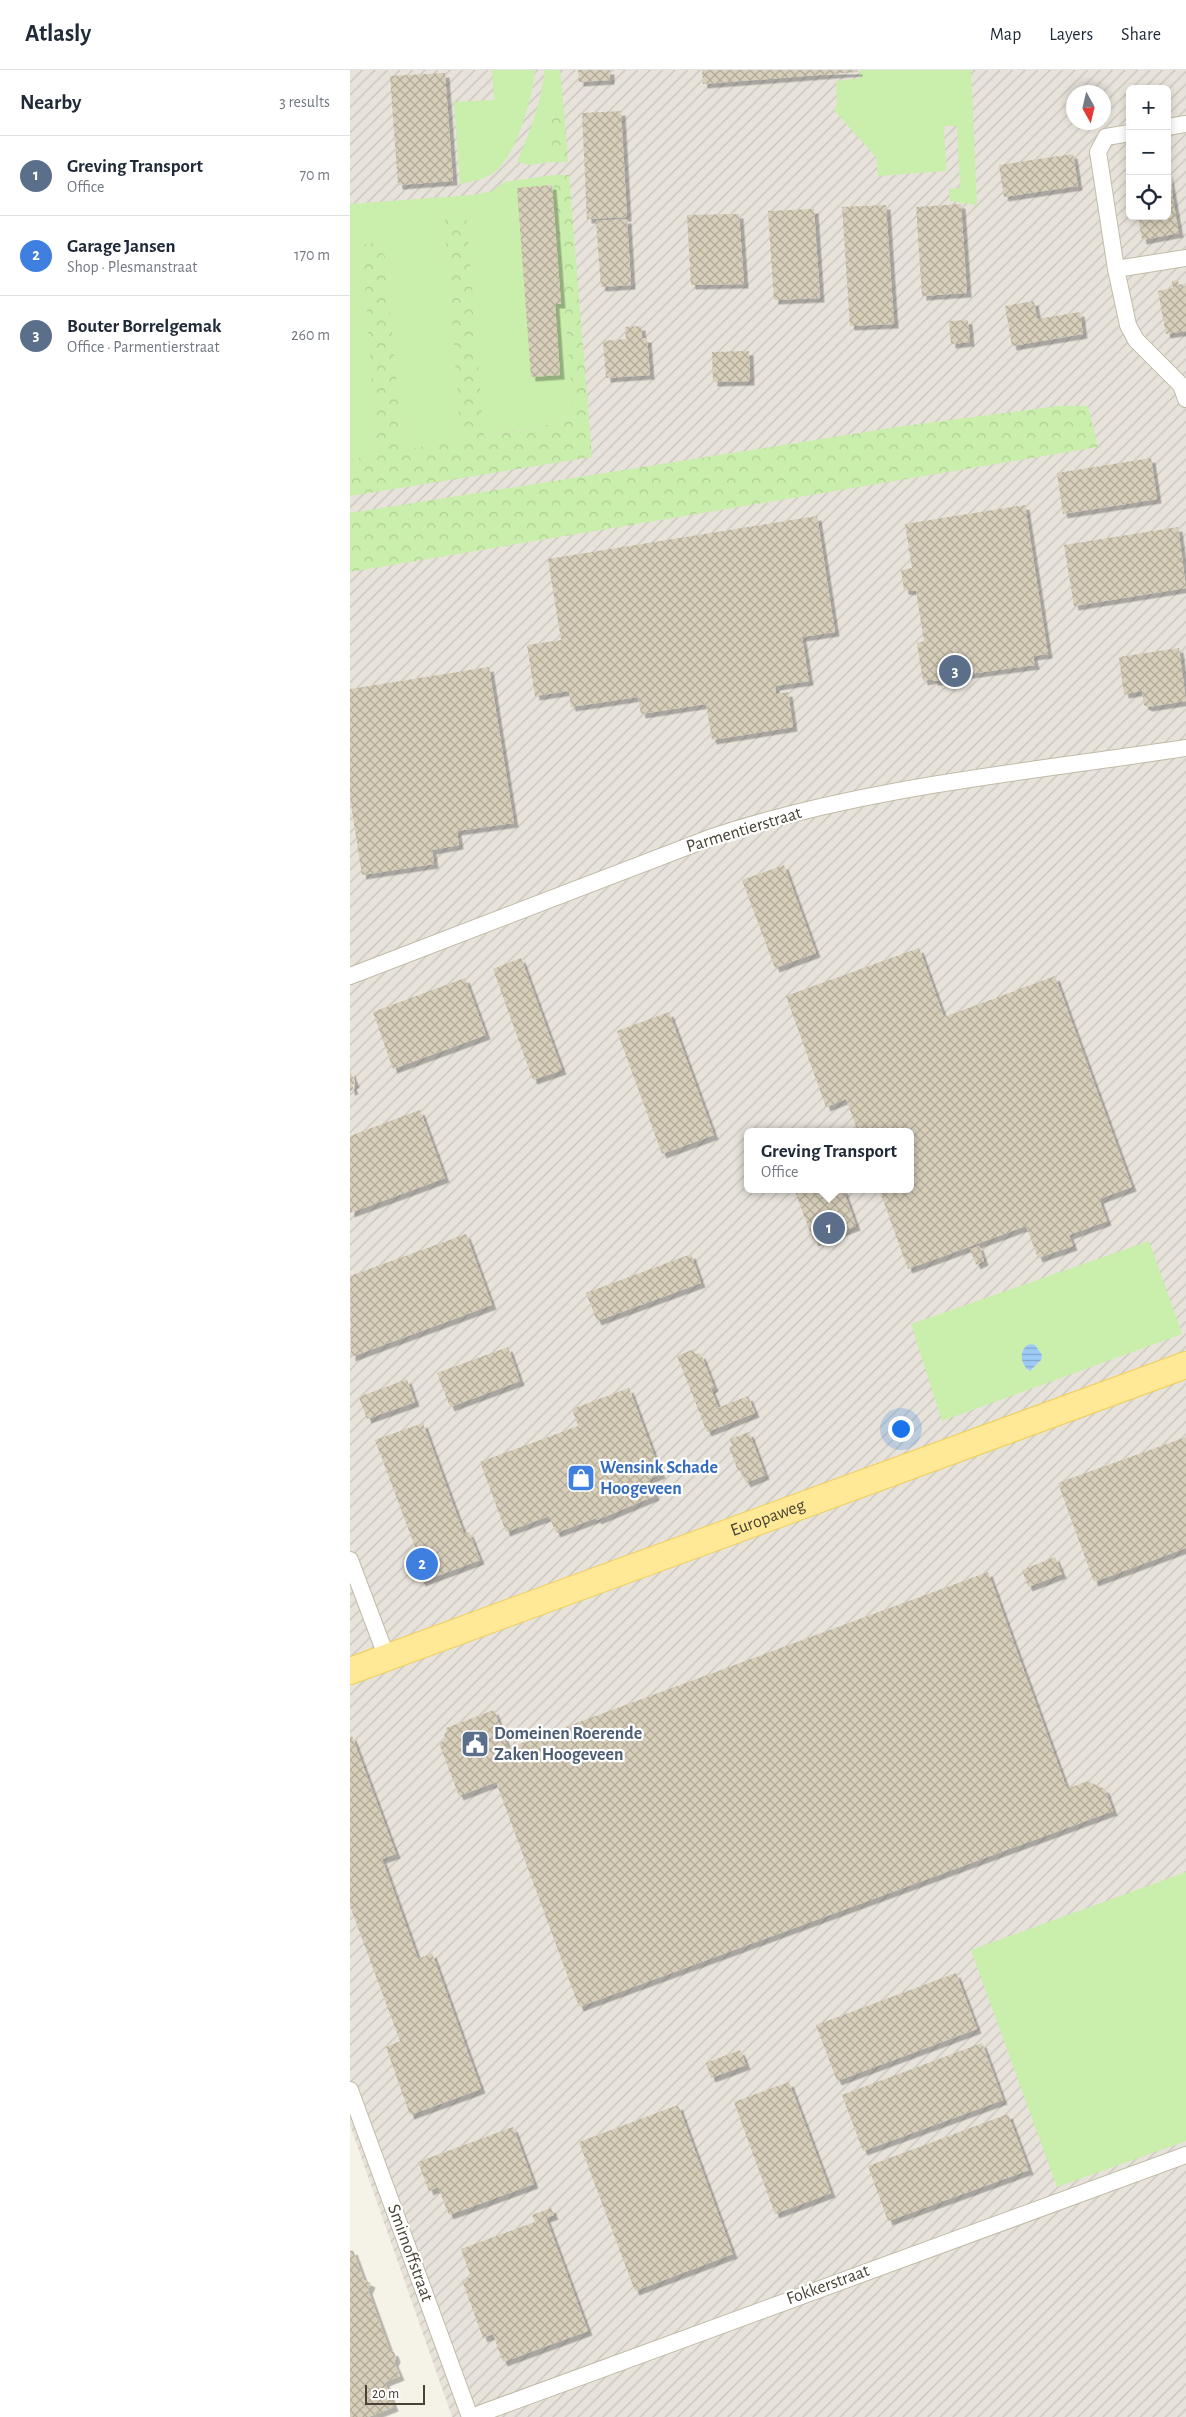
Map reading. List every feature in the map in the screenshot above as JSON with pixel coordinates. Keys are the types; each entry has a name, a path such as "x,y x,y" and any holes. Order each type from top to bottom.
{"main road":[{"name":"Europaweg","path":"350,1671 1186,1365"}],"street":[{"path":"1171,126 1186,124"},
{"path":"1126,134 1106,137 1098,152 1116,269 1128,324 1136,340 1184,392"},
{"path":"1116,269 1186,258"},
{"name":"Parmentierstraat","path":"350,976 715,836 768,819 931,786 1186,748"},
{"path":"350,1560 387,1658"},
{"name":"Smirnoffstraat","path":"350,2090 471,2417"},
{"name":"Fokkerstraat","path":"471,2417 1186,2155"}],"shaded area":[{"path":"350,70 1186,70 1186,2417 452,2417 350,2125"}],"green space":[{"path":"492,70 535,70 531,96 515,143 499,168 487,177 460,184 454,102 494,100"},
{"path":"545,70 560,70 564,112 547,115 551,162 530,165 517,162 541,94"},
{"path":"860,70 971,70 977,205 950,201 949,189 960,188 957,126 944,126 946,171 878,176 876,157 834,110 837,105 836,81 860,78"},
{"path":"564,112 568,162 551,162 547,115"},
{"path":"553,175 574,420 483,437 466,212 444,214 461,440 403,451 385,256 373,243 362,246 377,455 350,460 350,204 473,195 492,191 504,182"},
{"path":"553,175 569,175 592,457 350,496 350,460 377,455 362,245 373,243 385,256 403,450 461,440 444,214 466,212 484,437 574,420"},
{"path":"1058,406 1088,406 1098,447 350,572 350,513 904,426"},
{"path":"1149,1241 1182,1334 942,1421 911,1324","holes":["1035,1346 1041,1360 1034,1368 1028,1371 1022,1360 1023,1349"]},
{"path":"1186,1872 1186,2141 1057,2187 971,1950"}],"water":[{"path":"1030,1344 1035,1345 1042,1355 1041,1360 1030,1371 1022,1361 1022,1353 1026,1346"}],"building":[{"path":"578,70 610,70 610,80 579,82"},
{"path":"702,70 858,70 858,72 703,84"},
{"path":"445,73 453,181 398,185 390,76"},
{"path":"621,111 627,217 587,219 582,113"},
{"path":"1073,154 1078,186 1004,197 999,165"},
{"path":"552,185 561,304 555,304 560,375 531,377 517,188"},
{"path":"1171,188 1179,233 1142,240 1139,220 1171,220"},
{"path":"961,204 967,293 922,296 916,207"},
{"path":"886,205 894,324 850,326 842,207"},
{"path":"814,209 820,298 774,300 768,211"},
{"path":"739,214 744,284 691,285 687,215"},
{"path":"627,219 631,285 601,287 596,221"},
{"path":"1178,280 1179,287 1186,286 1186,331 1166,334 1158,291 1173,288 1172,281"},
{"path":"1034,301 1037,319 1080,312 1083,334 1012,346 1005,306"},
{"path":"968,320 970,342 951,344 949,321"},
{"path":"641,326 642,338 647,338 650,375 606,378 603,341 626,339 625,327"},
{"path":"749,351 750,381 713,382 712,352"},
{"path":"1151,458 1157,499 1063,514 1057,473"},
{"path":"1025,505 1048,654 1033,656 1035,665 940,678 939,681 933,681 933,679 923,681 917,643 924,641 916,591 904,590 901,570 912,568 905,524"},
{"path":"817,516 835,632 802,637 809,681 775,686 776,694 788,692 793,727 712,740 706,704 641,714 638,697 571,707 569,691 535,696 527,645 561,640 548,559"},
{"path":"1178,527 1186,588 1074,606 1064,545"},
{"path":"1179,648 1186,701 1148,707 1144,705 1142,691 1124,694 1119,657"},
{"path":"489,667 514,823 457,831 459,845 432,850 434,864 362,875 350,798 350,689"},
{"path":"784,865 816,953 775,968 742,880"},
{"path":"919,948 944,1017 1055,976 1132,1187 1099,1199 1107,1221 1069,1235 1073,1246 1038,1258 1026,1226 908,1269 880,1193 914,1193 914,1128 857,1128 846,1099 826,1107 786,996"},
{"path":"521,958 562,1070 533,1080 493,969"},
{"path":"465,978 486,1035 393,1069 373,1012"},
{"path":"669,1012 714,1135 662,1154 617,1031"},
{"path":"350,1070 355,1083 352,1085 354,1090 350,1091"},
{"path":"420,1110 445,1178 350,1213 350,1136"},
{"path":"796,1193 844,1193 856,1226 814,1242"},
{"path":"466,1234 492,1305 351,1357 350,1276"},
{"path":"979,1246 984,1261 976,1265 970,1249"},
{"path":"691,1254 701,1283 597,1321 586,1293"},
{"path":"508,1347 520,1381 450,1407 437,1373"},
{"path":"694,1349 696,1356 701,1354 714,1387 711,1389 718,1407 700,1414 677,1356"},
{"path":"407,1379 415,1402 367,1419 359,1397"},
{"path":"629,1388 661,1474 649,1479 655,1496 597,1520 596,1518 556,1533 549,1516 506,1532 480,1462 578,1426 572,1409"},
{"path":"748,1396 755,1413 707,1432 700,1415"},
{"path":"423,1423 464,1534 469,1532 480,1560 421,1582 411,1554 417,1552 375,1440"},
{"path":"749,1432 765,1475 746,1483 741,1470 738,1471 729,1447 732,1446 730,1439"},
{"path":"1186,1437 1186,1548 1094,1582 1058,1483"},
{"path":"1055,1557 1062,1574 1028,1587 1022,1570"},
{"path":"988,1572 1067,1789 1087,1781 1105,1789 1113,1811 579,2007 496,1782 459,1796 439,1743 444,1741 445,1732 447,1733 446,1728 494,1710 508,1748"},
{"path":"352,1736 396,1854 382,1859 418,1959 432,1953 481,2089 410,2115 386,2047 400,2041 350,1906 350,1737"},
{"path":"956,1973 977,2029 837,2081 816,2025"},
{"path":"982,2043 1003,2100 863,2151 842,2095"},
{"path":"740,2050 746,2065 711,2078 706,2063"},
{"path":"789,2082 831,2193 775,2214 734,2102"},
{"path":"678,2105 733,2254 635,2291 579,2142"},
{"path":"1008,2114 1029,2170 888,2221 868,2166"},
{"path":"513,2127 534,2184 449,2215 438,2187 429,2191 418,2162"},
{"path":"551,2208 554,2215 546,2218 588,2331 503,2362 493,2334 483,2338 462,2280 471,2277 461,2249 535,2222 532,2215"},
{"path":"353,2250 364,2280 371,2283 368,2290 390,2351 394,2352 396,2358 394,2362 400,2376 385,2382 394,2407 368,2417 350,2417 350,2251"}],"place":[{"name":"Bouter Borrelgemak","path":"955,671"},
{"name":"Greving Transport","path":"829,1228"},
{"name":"Wensink Schade Hoogeveen","path":"581,1478"},
{"name":"Garage Jansen","path":"422,1564"},
{"name":"Domeinen Roerende Zaken Hoogeveen","path":"475,1744"}]}
